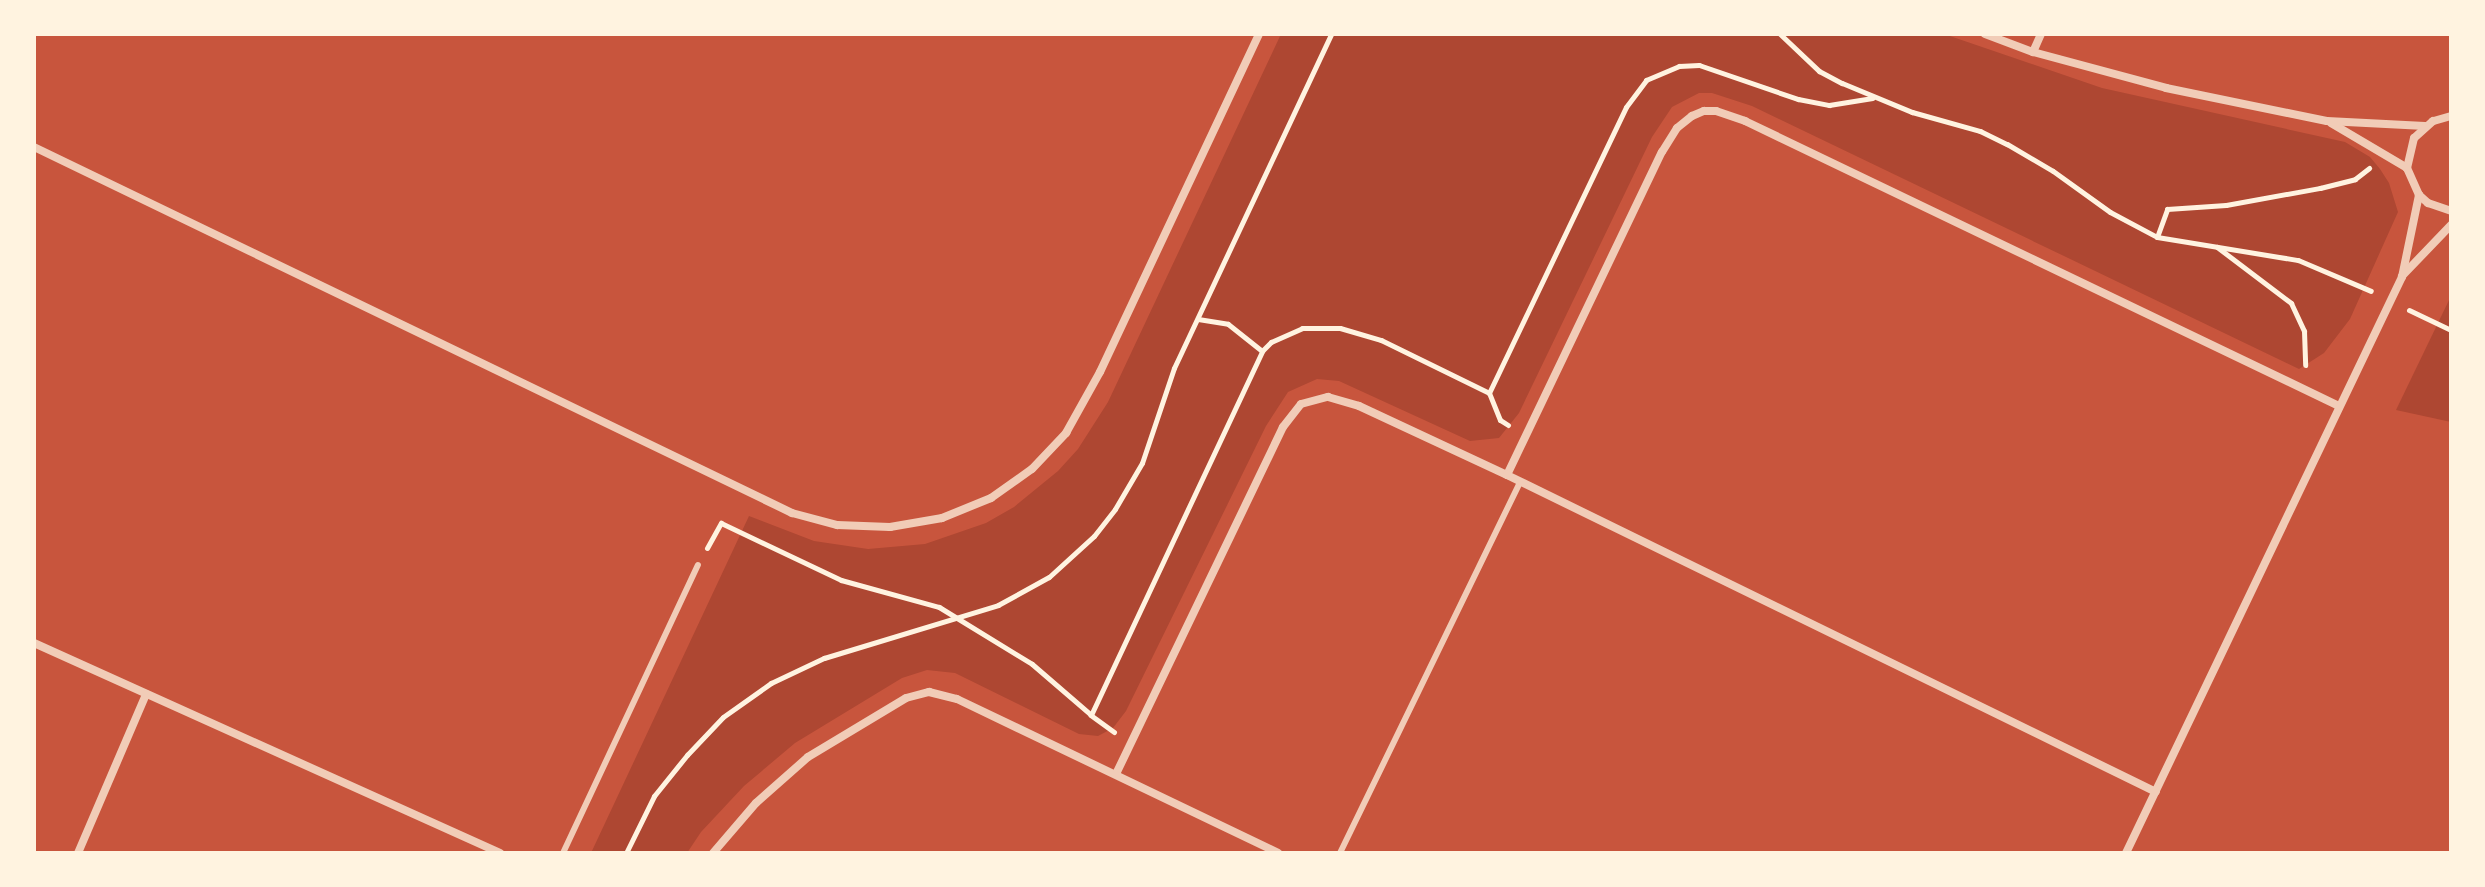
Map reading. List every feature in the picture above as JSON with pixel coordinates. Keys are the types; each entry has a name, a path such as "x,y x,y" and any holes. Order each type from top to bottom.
{"street":[{"path":"34,147 792,513 837,525 890,527 942,518 991,498 1032,469 1066,433 1100,372 1259,34"},
{"path":"1985,34 2033,52 2166,88 2327,121 2425,126 2451,116"},
{"path":"2033,52 2041,34"},
{"path":"1507,475 1662,152 1677,128 1704,111 1716,111 1745,121 2339,406"},
{"path":"2327,121 2407,168"},
{"path":"2425,126 2408,152 2407,168 2419,195 2440,209 2451,211"},
{"path":"2126,853 2402,277 2419,195"},
{"path":"2402,277 2451,225"},
{"path":"1116,774 1283,427 1301,404 1328,397 1343,400 1507,475 2156,792"},
{"path":"34,643 500,853"},
{"path":"713,853 756,803 798,765 848,732 919,693 940,693 957,699 1278,853"},
{"path":"78,853 146,694"}],"lane":[{"path":"1340,853 1520,482"},
{"path":"563,853 698,565"}],"path":[{"path":"1780,34 1819,71 1912,112 1980,131 2007,144 2053,171 2110,212 2157,237 2298,260 2377,294"},
{"path":"2157,237 2167,209 2226,205 2355,179 2368,172 2379,149"},
{"path":"2216,246 2279,291 2295,310 2304,331 2306,351 2298,386"},
{"path":"2401,306 2451,330"},
{"path":"1197,319 1228,324 1262,351"},
{"path":"698,565 721,523 841,580 939,607 1032,664 1091,715"}],"shaded area":[{"path":"1281,34 1944,34 2102,88 2345,142 2370,157 2380,169 2389,183 2398,212 2350,319 2324,353 2299,369 1752,106 1712,93 1699,93 1672,107 1652,137 1519,413 1499,438 1470,441 1339,381 1317,379 1288,392 1266,426 1126,711 1113,728 1098,736 1079,734 955,673 927,670 902,678 795,743 744,786 701,832 687,853 591,853 749,516 814,541 868,549 925,544 986,523 1014,507 1058,471 1078,449 1108,402"},
{"path":"2451,296 2451,422 2396,410"}]}
